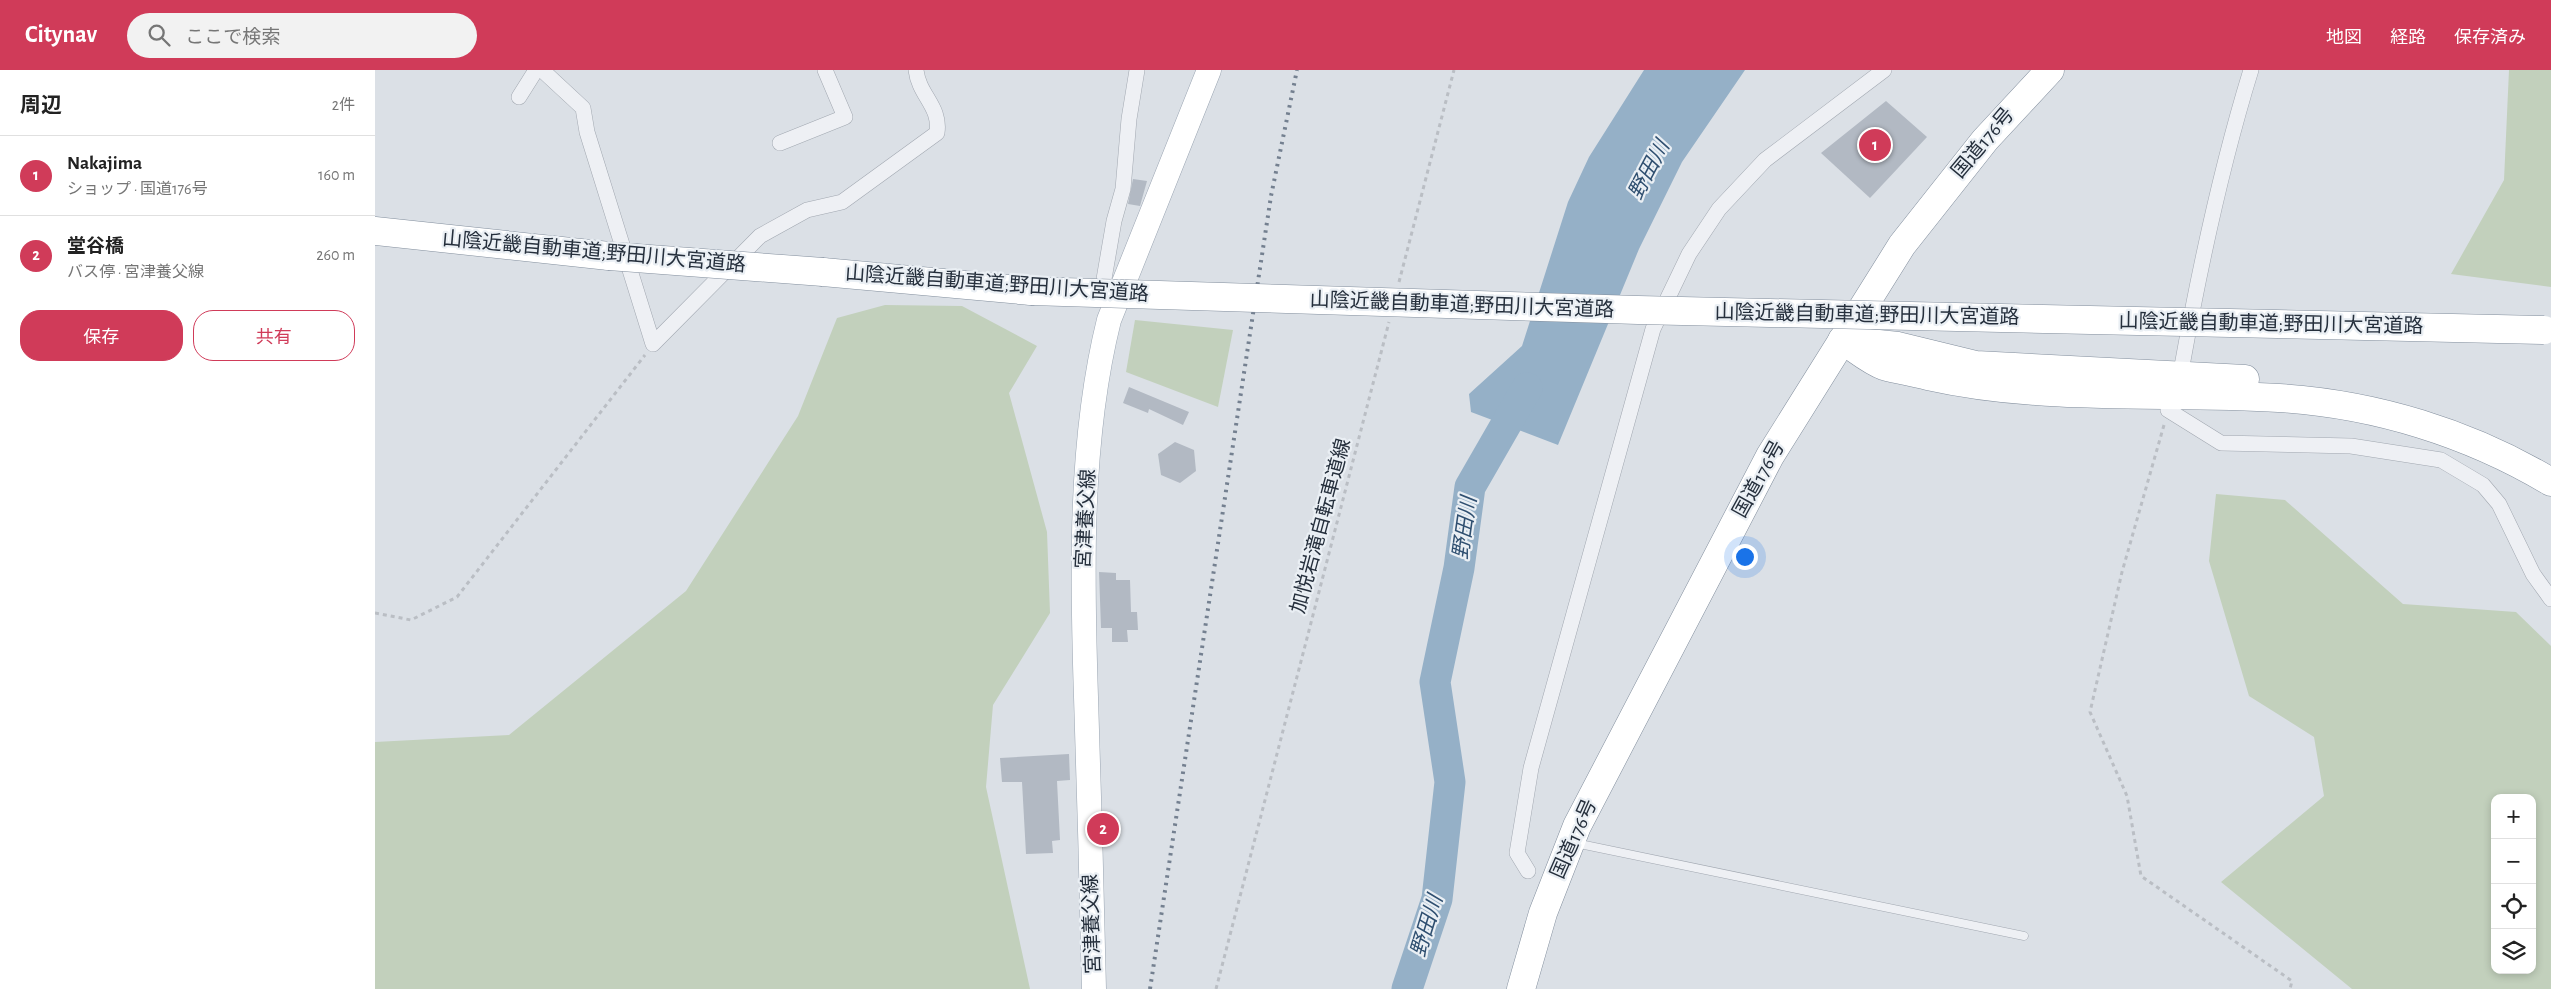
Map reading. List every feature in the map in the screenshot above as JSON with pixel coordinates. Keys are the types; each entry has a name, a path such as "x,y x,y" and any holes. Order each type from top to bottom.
{"highway":[{"name":"国道176号","path":"1521,989 1543,913 1571,842 1770,456 1903,245 1946,187 1985,140 2050,70"},
{"name":"山陰近畿自動車道;野田川大宮道路","path":"375,231 609,256 823,272 1031,291 1638,310 2547,330"},
{"path":"1842,340 1897,346 1976,366 2276,380 2378,395 2437,411 2509,437 2551,463"},
{"path":"1842,340 1883,366 1969,385 2026,392 2280,398 2343,406 2406,420 2469,440 2513,459 2551,482"}],"main road":[{"name":"宮津養父線","path":"1095,989 1082,581 1090,434 1101,351 1109,320 1209,70"}],"street":[{"path":"519,97 536,70"},
{"path":"542,70 583,108 587,132 653,344 760,236 807,210 842,202 937,133 939,119 917,80 916,70"},
{"path":"780,143 845,117 825,70"},
{"path":"1109,320 1104,279 1114,221 1123,189 1129,119 1137,70"},
{"path":"1528,871 1517,853 1531,768 1653,329 1689,254 1719,209 1765,160 1884,70"},
{"path":"2182,366 2198,278 2237,115 2251,70"},
{"path":"2170,407 2221,443 2351,446 2441,460 2483,485 2499,504 2533,574 2551,599"}],"lane":[{"path":"1571,842 2024,936"}],"path":[{"path":"1399,283 1454,70"},
{"name":"加悦岩滝自転車道線","path":"1216,989 1392,312"},
{"path":"375,612 411,620 457,597 653,344"},
{"path":"2170,407 2122,572 2090,712 2127,796 2141,876 2292,981 2289,989"}],"green space":[{"path":"2509,70 2551,70 2551,287 2451,274 2504,180"},
{"path":"885,305 962,306 1037,346 1009,393 1047,532 1050,613 993,705 986,787 1030,989 375,989 375,742 509,735 686,591 798,416 837,318"},
{"path":"1135,320 1233,330 1218,407 1126,372"},
{"path":"2216,494 2285,500 2403,604 2516,612 2551,646 2551,989 2352,989 2221,882 2324,796 2314,737 2249,696 2209,561"}],"water":[{"path":"1644,70 1745,70 1682,162 1639,249 1558,445 1471,412 1469,394 1522,346 1568,202 1589,157"}],"building":[{"path":"1886,101 1927,137 1870,198 1821,153"},
{"path":"1133,179 1147,181 1140,206 1128,204"},
{"path":"1129,387 1189,412 1183,425 1149,409 1148,413 1123,403"},
{"path":"1175,442 1194,450 1196,471 1180,483 1161,475 1158,454"},
{"path":"1099,572 1116,573 1116,580 1130,580 1131,612 1137,612 1138,630 1127,630 1128,642 1112,642 1112,628 1101,628"},
{"path":"1069,754 1070,780 1057,781 1060,840 1052,841 1053,853 1026,854 1022,782 1002,782 1000,758"}],"waterway":[{"name":"野田川","path":"1407,989 1437,899 1450,782 1435,682 1459,568 1470,487 1527,388"}],"railway":[{"path":"1150,989 1271,196 1297,70"}],"place":[{"name":"Nakajima","path":"1875,145"},
{"name":"堂谷橋","path":"1103,829"}]}
